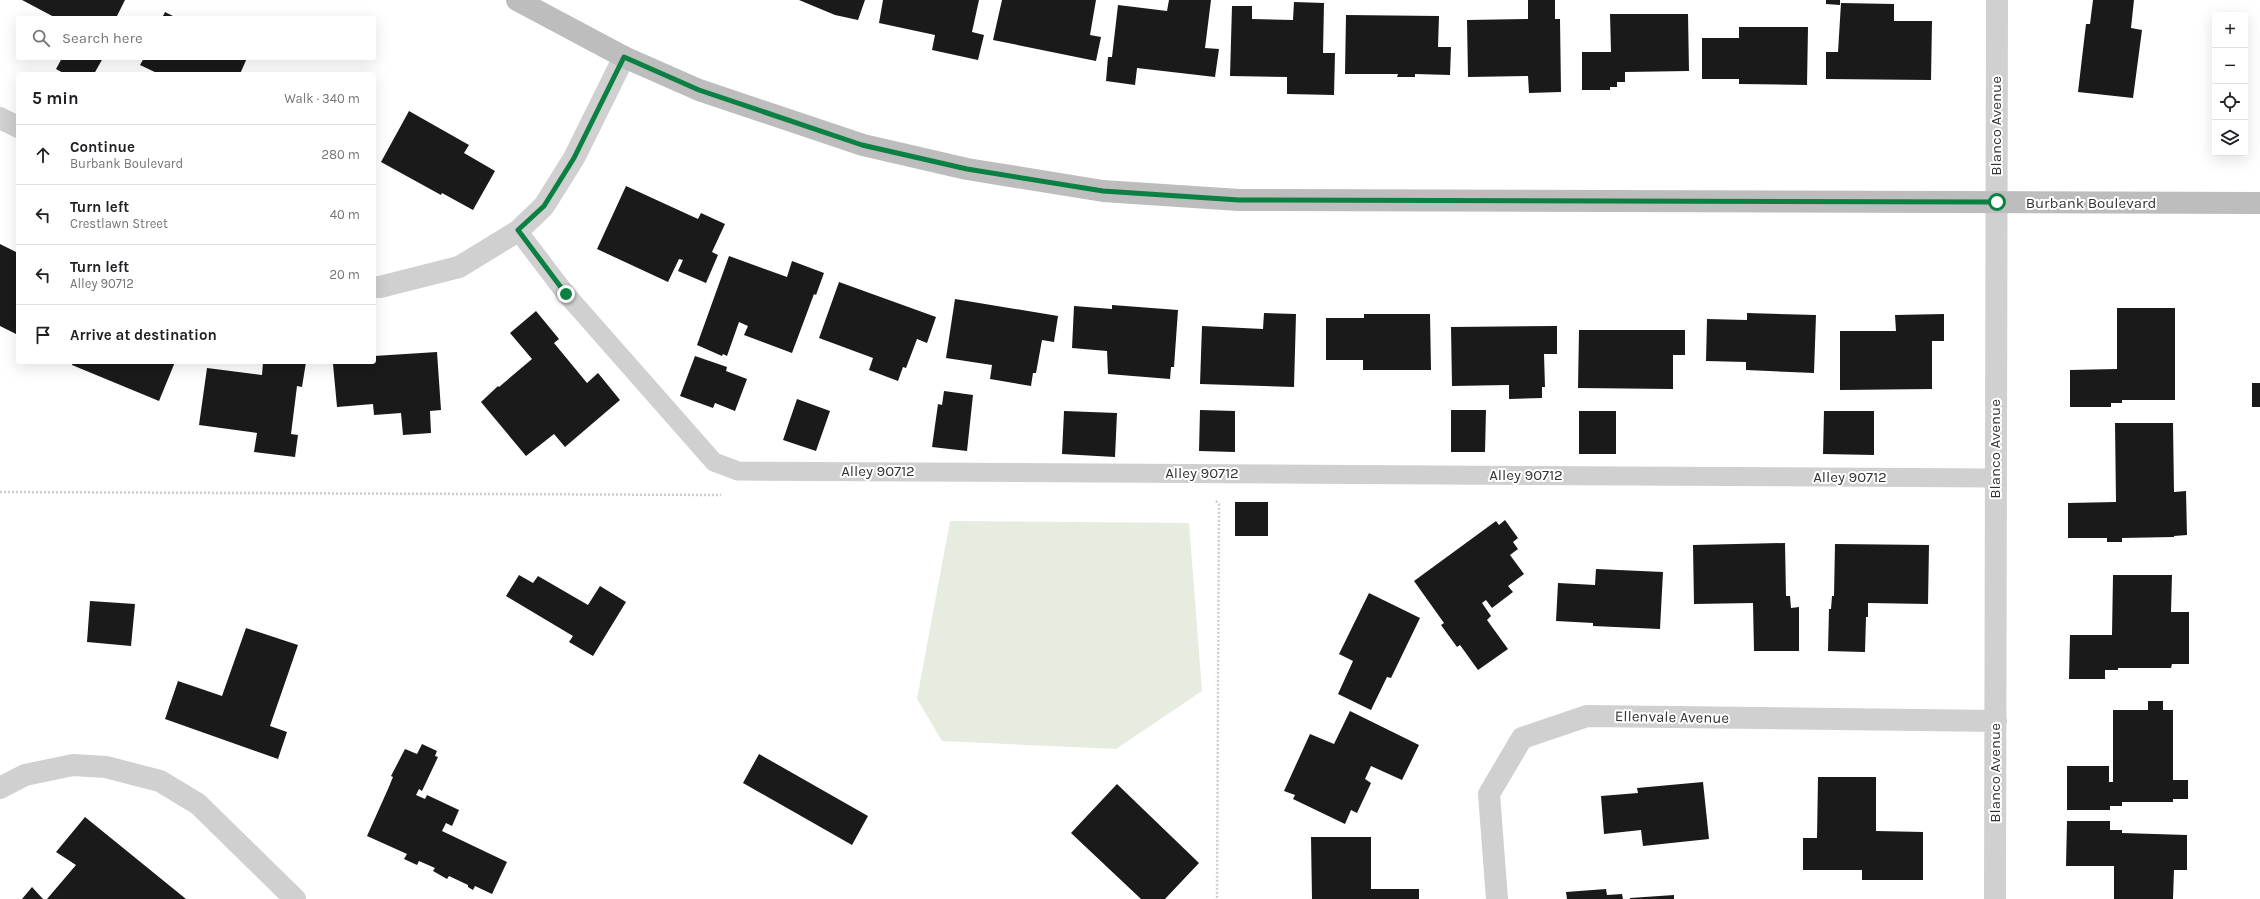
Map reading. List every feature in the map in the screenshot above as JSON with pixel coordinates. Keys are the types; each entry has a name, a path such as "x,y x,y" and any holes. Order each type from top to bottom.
{"street":[{"name":"Burbank Boulevard","path":"517,0 624,57 699,90 862,145 967,169 1103,191 1239,200 2260,203"},
{"name":"Blanco Avenue","path":"1995,899 1997,0"},
{"path":"376,287 459,267 518,230 544,206 574,158 624,57"},
{"path":"0,118 16,126"},
{"name":"Ellenvale Avenue","path":"1497,899 1489,794 1522,738 1587,716 1996,721"},
{"path":"0,788 25,774 73,765 106,767 160,781 198,804 295,899"}],"lane":[{"name":"Alley 90712","path":"518,230 566,294 714,462 738,471 1995,478"}],"path":[{"path":"0,492 726,495"},
{"path":"1212,497 1219,504 1217,899"}],"shaded area":[{"path":"950,521 1189,523 1202,691 1116,749 942,741 917,699"}],"building":[{"path":"22,0 125,0 117,16 52,16"},
{"path":"799,0 865,0 858,20 835,15"},
{"path":"883,0 979,0 972,32 984,35 978,60 932,50 935,35 879,23"},
{"path":"1002,0 1096,0 1090,35 1101,37 1096,61 993,40"},
{"path":"1169,0 1211,0 1205,48 1219,49 1215,77 1137,68 1135,85 1106,81 1108,57 1112,57 1118,5 1167,11"},
{"path":"1528,0 1555,0 1555,19 1560,19 1561,92 1529,93 1528,76 1468,77 1467,20 1528,19"},
{"path":"1826,0 1840,0 1840,5 1826,4"},
{"path":"2093,0 2134,0 2131,28 2142,30 2133,98 2078,92 2086,24 2090,24"},
{"path":"1294,2 1324,3 1323,53 1335,53 1334,95 1287,94 1287,77 1230,76 1232,6 1252,6 1252,19 1293,20"},
{"path":"1841,3 1894,4 1894,21 1932,21 1931,80 1826,79 1826,52 1838,52"},
{"path":"165,12 173,16 163,16"},
{"path":"1610,14 1688,14 1689,71 1625,72 1625,82 1617,82 1617,87 1610,87 1610,90 1582,90 1582,52 1611,52"},
{"path":"1346,15 1439,16 1438,47 1451,47 1450,75 1415,74 1415,77 1397,77 1398,74 1345,74"},
{"path":"1739,27 1808,27 1807,85 1739,84 1739,79 1702,79 1702,38 1739,38"},
{"path":"61,60 102,60 95,72 61,72 56,69"},
{"path":"143,60 246,60 241,72 155,72 140,65"},
{"path":"409,111 469,145 464,153 495,171 473,210 442,193 441,195 381,162"},
{"path":"626,186 698,219 701,213 725,224 712,252 718,255 706,283 678,271 683,260 679,259 668,282 597,249"},
{"path":"0,244 16,252 16,334 0,326"},
{"path":"729,256 787,277 792,261 824,273 816,295 814,294 792,353 744,335 748,326 739,322 727,356 723,354 722,356 697,345"},
{"path":"839,282 936,317 927,343 917,339 906,368 903,367 898,381 869,370 873,358 819,338"},
{"path":"955,299 1058,316 1054,342 1042,340 1036,373 1033,373 1031,386 990,379 992,365 946,358"},
{"path":"1112,305 1178,310 1174,367 1171,367 1170,379 1108,374 1107,351 1072,348 1074,306 1112,309"},
{"path":"2117,308 2175,308 2175,400 2122,400 2122,403 2111,403 2111,407 2070,407 2070,370 2117,369"},
{"path":"536,311 559,339 554,343 587,383 598,373 620,400 565,447 554,434 526,456 481,402 498,386 499,387 532,359 510,333"},
{"path":"1264,313 1296,314 1294,387 1200,384 1202,326 1263,329"},
{"path":"1747,313 1816,315 1814,373 1746,370 1746,362 1706,361 1707,319 1747,320"},
{"path":"1364,314 1430,314 1431,370 1363,370 1363,360 1326,360 1326,318 1364,318"},
{"path":"1944,314 1944,341 1932,341 1932,389 1840,390 1840,331 1896,331 1895,315"},
{"path":"1557,326 1557,354 1544,354 1545,387 1542,387 1542,398 1509,399 1509,385 1452,386 1451,327"},
{"path":"1579,330 1685,330 1685,355 1673,355 1673,389 1578,388"},
{"path":"437,352 441,410 430,411 431,433 403,435 401,413 374,415 373,404 337,407 333,364 376,364 376,356"},
{"path":"695,356 727,367 726,371 747,379 735,411 715,403 713,408 680,396"},
{"path":"72,364 174,364 159,401"},
{"path":"263,364 306,364 302,387 297,386 291,434 298,435 295,457 254,452 257,433 199,425 207,368 262,375"},
{"path":"2252,383 2260,383 2260,407 2252,407"},
{"path":"944,391 973,395 967,451 932,447 938,404 942,405"},
{"path":"797,399 830,411 816,451 783,440"},
{"path":"1200,410 1235,411 1235,452 1199,451"},
{"path":"1451,410 1486,410 1485,452 1451,452"},
{"path":"1064,411 1117,413 1115,457 1062,454"},
{"path":"1579,411 1616,411 1616,454 1579,454"},
{"path":"1824,411 1874,411 1874,455 1823,454"},
{"path":"2115,423 2173,423 2174,492 2186,491 2187,535 2174,537 2122,538 2122,542 2107,542 2107,538 2068,538 2068,503 2116,502"},
{"path":"1235,502 1268,502 1268,536 1235,536"},
{"path":"1505,520 1518,538 1513,542 1518,549 1510,555 1524,574 1508,586 1513,592 1492,608 1486,600 1482,603 1491,616 1487,620 1508,649 1478,670 1460,645 1457,647 1441,625 1444,623 1414,581 1496,521 1499,525"},
{"path":"1785,543 1786,596 1790,596 1791,608 1799,607 1799,651 1754,651 1753,603 1694,604 1693,545"},
{"path":"1835,544 1929,545 1928,604 1868,603 1865,652 1828,651 1829,609 1831,609 1832,596 1834,596"},
{"path":"1596,569 1663,572 1660,629 1593,626 1593,623 1556,621 1558,583 1595,585"},
{"path":"519,575 533,583 538,576 588,605 600,586 626,602 593,656 569,642 573,636 506,596"},
{"path":"2113,575 2172,575 2171,612 2189,612 2189,664 2172,664 2171,668 2118,668 2118,670 2105,670 2105,679 2069,679 2070,635 2112,635"},
{"path":"1369,593 1420,618 1391,678 1387,677 1371,710 1338,694 1353,661 1339,654"},
{"path":"90,601 135,604 131,646 87,642"},
{"path":"246,628 298,645 270,726 287,732 278,759 165,719 178,681 222,696"},
{"path":"2148,701 2163,701 2163,710 2173,710 2173,780 2188,780 2188,799 2173,799 2173,802 2122,802 2122,806 2110,806 2110,810 2067,810 2067,766 2109,766 2109,782 2113,782 2113,710 2148,710"},
{"path":"1350,711 1419,745 1402,780 1371,766 1365,779 1371,783 1357,813 1351,810 1345,824 1293,799 1295,795 1284,791 1310,734 1334,744"},
{"path":"422,744 437,751 435,756 438,757 422,791 419,789 416,795 425,799 427,795 459,810 452,826 446,823 442,831 507,862 492,894 475,886 473,890 468,887 468,885 449,876 447,879 433,871 435,868 419,861 417,865 404,859 407,854 367,836 393,777 391,776 405,749 417,754"},
{"path":"759,754 868,816 852,845 743,783"},
{"path":"1818,777 1876,777 1876,831 1923,832 1923,880 1862,880 1862,870 1803,870 1803,838 1817,838"},
{"path":"1703,782 1709,839 1643,846 1641,830 1604,834 1601,796 1638,793 1637,788"},
{"path":"1117,784 1199,863 1165,899 1141,899 1071,833"},
{"path":"85,817 186,899 47,899 76,865 56,852"},
{"path":"2067,821 2110,821 2110,830 2122,830 2122,833 2187,835 2187,870 2174,870 2173,899 2114,899 2114,866 2066,866"},
{"path":"1311,837 1371,837 1371,889 1419,889 1419,899 1312,899"},
{"path":"32,887 43,899 22,899"},
{"path":"1606,889 1607,895 1622,894 1623,899 1567,899 1566,892"},
{"path":"1674,895 1674,899 1630,899 1630,898"}],"route":[{"path":"566,294 518,230 544,206 574,158 624,57 699,90 792,123 862,145 967,169 1103,191 1239,200 1997,202"}]}
